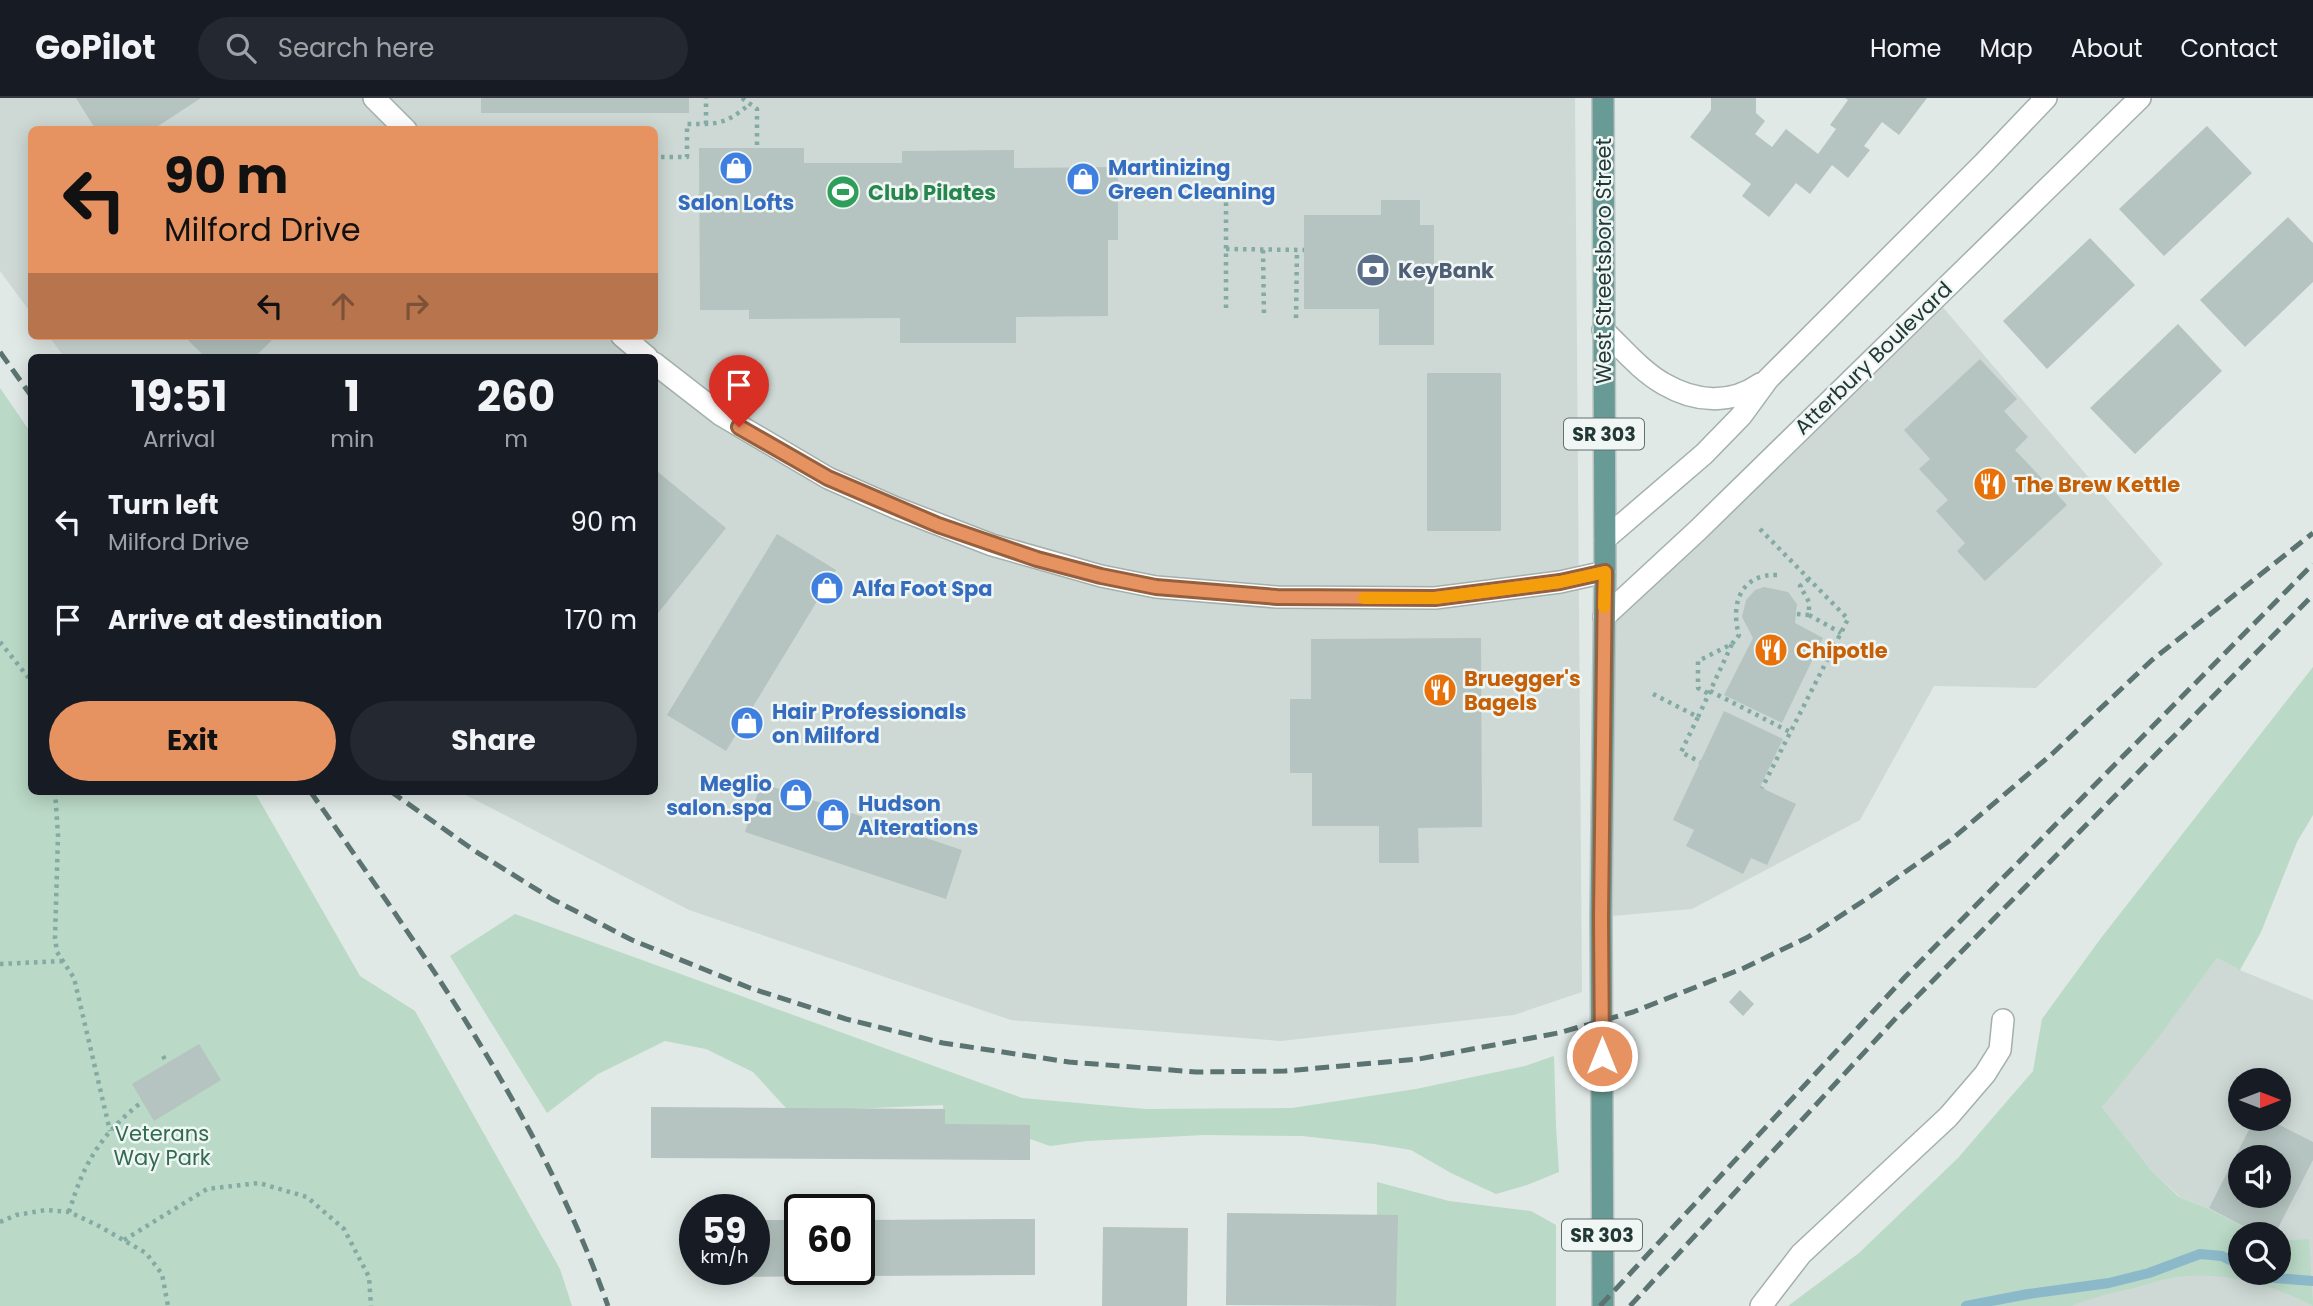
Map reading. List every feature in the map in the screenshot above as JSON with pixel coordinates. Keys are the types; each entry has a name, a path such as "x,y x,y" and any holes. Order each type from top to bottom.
{"main road":[{"name":"West Streetsboro Street","path":"1603,98 1603,1306"}],"street":[{"path":"374,98 402,126"},
{"path":"1605,539 1704,454 1741,416 1768,379 2046,98"},
{"name":"Atterbury Boulevard","path":"1604,617 1698,530 2140,98"},
{"path":"1604,330 1660,382 1702,398 1737,397 1768,379"},
{"path":"627,340 643,354"},
{"path":"658,366 721,415 828,478 917,517 992,545 1101,576 1156,587 1277,597 1435,598 1560,582 1605,572"},
{"path":"1761,1306 1801,1254 1948,1116 1985,1074 2000,1050 2003,1020"}],"path":[{"path":"706,98 706,124"},
{"path":"742,98 757,109 757,148"},
{"path":"661,157 687,157 687,124 721,123 750,104"},
{"path":"1226,177 1226,313"},
{"path":"1226,249 1304,250"},
{"path":"1263,250 1264,317"},
{"path":"1296,318 1297,250"},
{"path":"1760,528 1848,619 1762,788"},
{"path":"1700,762 1681,752 1732,644 1739,635 1735,619 1737,602 1744,587 1755,578 1779,575"},
{"path":"1809,579 1800,586 1809,602 1809,615"},
{"path":"1797,614 1809,615 1841,633"},
{"path":"0,642 28,677"},
{"path":"1732,644 1698,661 1698,688 1790,732"},
{"path":"1653,694 1698,718"},
{"path":"55,795 58,835 54,937 57,952 74,978 110,1131"},
{"path":"0,964 64,961"},
{"path":"163,1056 167,1063"},
{"path":"69,1212 78,1182 92,1154 110,1131 143,1101"},
{"path":"124,1240 207,1189 258,1183 307,1197 344,1229 369,1277 372,1306"},
{"path":"0,1223 16,1215 46,1210 69,1212 146,1253 162,1274 168,1306"}],"shaded area":[{"path":"0,98 1575,98 1582,992 1514,1015 1281,1041 1011,1020 689,910 466,795 658,795 658,354 62,354 52,340 658,340 658,126 28,126 28,309 0,271"},
{"path":"1935,298 2163,564 2036,688 1934,686 1860,820 1692,909 1601,917 1604,617"},
{"path":"2217,958 2313,1000 2313,1306 1830,1306 1899,1254 2228,1271 2228,1285 2291,1285 2291,1258 2309,1239 2291,1240 2291,1222 2234,1222 2180,1197 2150,1169 2102,1107"}],"green space":[{"name":"Veterans Way Park","path":"0,388 28,429 28,795 256,795 360,976 415,1011 560,1269 572,1306 0,1306"},
{"path":"2313,667 2313,815 2297,842 2261,932 2240,970 2217,958 2102,1107 2150,1169 2179,1197 2234,1222 2228,1222 2228,1278 2176,1277 2071,1306 1788,1306 1859,1253 1958,1158 2033,1071 2042,1019 2101,938"},
{"path":"515,914 1022,1098 1145,1109 1292,1108 1416,1089 1525,1066 1554,1056 1559,1172 1496,1194 1411,1150 1374,1144 1302,1136 1204,1135 1087,1141 1050,1146 1030,1139 945,1124 943,1105 849,1109 786,1108 753,1072 706,1049 665,1041 598,1074 547,1113 450,956"},
{"path":"1377,1182 1449,1201 1531,1211 1556,1225 1556,1306 1377,1306"},
{"path":"2309,1239 2313,1306 2261,1285 2291,1285 2291,1240"}],"building":[{"path":"76,98 201,98 158,126 94,126"},
{"path":"481,98 689,98 689,113 481,113"},
{"path":"1711,98 1756,98 1756,113 1765,121 1755,134 1772,147 1786,129 1818,154 1836,129 1830,125 1848,100 1845,98 1927,98 1899,135 1882,122 1864,146 1870,150 1848,178 1832,165 1810,194 1796,183 1769,217 1742,196 1751,184 1690,137 1711,110"},
{"path":"2207,126 2252,173 2164,256 2119,209"},
{"path":"699,148 804,148 804,163 902,163 902,151 1014,150 1014,168 1118,167 1118,240 1108,240 1108,316 1016,317 1016,343 900,343 900,318 749,319 749,310 700,310"},
{"path":"1381,200 1420,200 1420,225 1434,225 1434,345 1379,345 1379,309 1304,309 1304,215 1381,215"},
{"path":"2288,217 2313,243 2313,282 2245,347 2200,300"},
{"path":"2090,238 2135,285 2047,369 2003,321"},
{"path":"2178,324 2222,371 2135,454 2090,408"},
{"path":"188,340 272,340 258,354 202,354"},
{"name":"The Brew Kettle","path":"1980,359 2017,399 2004,411 2028,437 2015,450 2067,505 1985,581 1957,551 1965,543 1936,511 1948,500 1919,469 1930,459 1904,430"},
{"path":"1427,373 1501,373 1501,531 1427,531"},
{"path":"658,472 726,528 658,613"},
{"path":"777,534 836,570 726,751 667,715"},
{"path":"1764,587 1788,592 1797,604 1795,623 1823,638 1782,723 1724,695 1753,638 1742,617 1746,600 1755,590"},
{"path":"1481,638 1482,827 1418,828 1419,863 1379,863 1379,826 1312,826 1312,773 1290,773 1290,699 1311,699 1311,639"},
{"path":"1724,711 1783,739 1760,787 1796,804 1767,865 1751,858 1743,874 1686,846 1694,830 1673,820"},
{"path":"761,783 962,850 946,899 745,832"},
{"path":"1740,990 1754,1004 1743,1016 1729,1002"},
{"path":"199,1044 221,1080 154,1121 132,1084"},
{"path":"651,1107 945,1109 945,1124 1030,1125 1030,1160 651,1158"},
{"path":"2248,1131 2291,1131 2313,1142 2313,1160 2291,1203 2291,1145 2241,1145"},
{"path":"2228,1171 2228,1208 2288,1208 2281,1222 2235,1222 2209,1208"},
{"path":"1227,1213 1398,1215 1396,1306 1226,1305"},
{"path":"1035,1219 1035,1275 875,1276 875,1220"},
{"path":"770,1220 784,1220 784,1277 770,1277"},
{"path":"1103,1227 1188,1228 1187,1306 1102,1306"}],"waterway":[{"path":"1966,1306 2109,1283 2149,1273 2200,1254 2228,1259"},
{"path":"2291,1279 2313,1281"}],"railway":[{"path":"0,352 28,391"},
{"path":"396,795 475,851 552,899 632,940 750,988 846,1019 943,1043 1069,1062 1196,1072 1285,1071 1419,1059 1558,1033 1633,1012 1744,968 1808,937 1952,839 2052,754 2152,660 2313,533"},
{"path":"1600,1306 1905,977 2313,564"},
{"path":"1630,1306 1896,1018 2313,595"},
{"path":"313,795 437,976 514,1103 581,1236 608,1306"}],"slow traffic":[{"path":"1364,598 1435,598 1560,582 1605,572 1604,607"}],"place":[{"name":"Salon Lofts","path":"736,168"},
{"name":"Martinizing Green Cleaning","path":"1083,179"},
{"name":"Club Pilates","path":"843,192"},
{"name":"KeyBank","path":"1373,270"},
{"name":"The Brew Kettle","path":"1990,484"},
{"name":"Alfa Foot Spa","path":"827,588"},
{"name":"Chipotle","path":"1771,650"},
{"name":"Bruegger's Bagels","path":"1440,690"},
{"name":"Hair Professionals on Milford","path":"747,723"},
{"name":"Meglio salon.spa","path":"796,795"},
{"name":"Hudson Alterations","path":"833,815"}],"route":[{"path":"739,427 828,478 938,525 1037,559 1156,587 1277,597 1435,598 1560,582 1605,572 1602,1056"}]}
